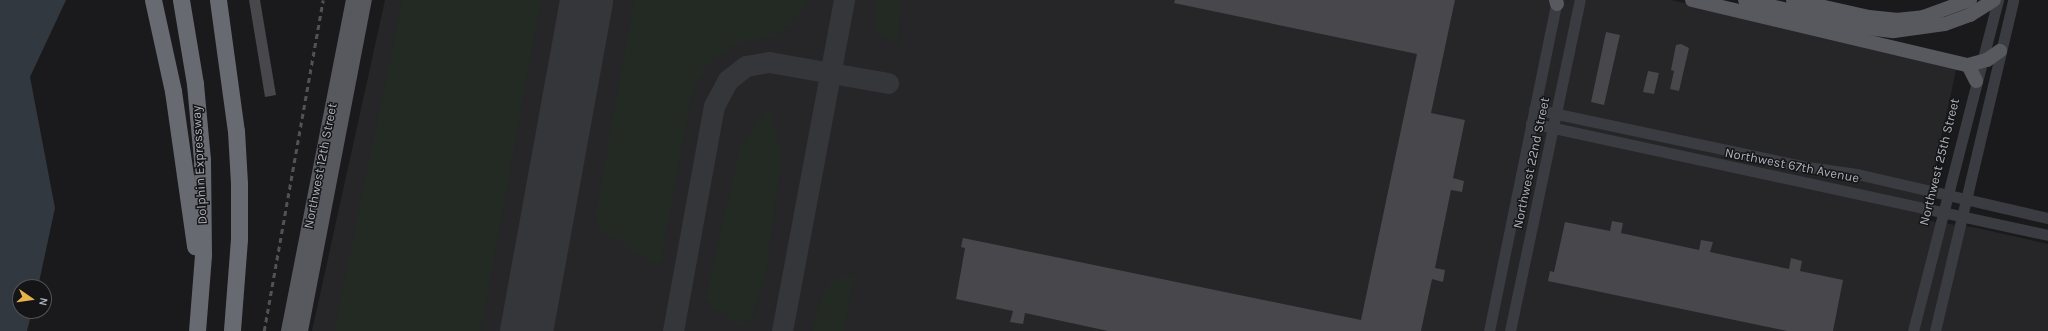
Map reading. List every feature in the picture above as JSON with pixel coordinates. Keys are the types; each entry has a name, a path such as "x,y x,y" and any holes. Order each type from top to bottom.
{"highway":[{"path":"152,0 176,106 201,298"},
{"name":"Dolphin Expressway","path":"181,0 192,65 202,159 201,298 197,331"},
{"path":"219,1 236,131 239,183 239,239 232,331"}],"main road":[{"name":"Northwest 12th Street","path":"288,331 353,0"},
{"name":"Northwest 12th Street","path":"301,331 366,0"},
{"path":"1692,0 1974,64 2000,51"},
{"path":"1745,0 1859,27 1894,31 1945,24 1970,15 1994,0"},
{"path":"1793,0 1868,17 1896,20 1924,17 1970,0"},
{"path":"1974,64 1976,81"}],"street":[{"name":"Northwest 22nd Street","path":"1510,331 1554,129 1580,0"},
{"path":"1974,64 1998,0"},
{"path":"1935,331 2013,0"},
{"name":"Northwest 22nd Street","path":"1488,331 1530,123 1557,1"},
{"name":"Northwest 25th Street","path":"1913,331 1942,211 1976,81"},
{"name":"Northwest 67th Avenue","path":"1534,109 1947,194 2048,218"},
{"name":"Northwest 67th Avenue","path":"1530,123 2048,235"}],"shaded area":[{"path":"0,0 66,0 30,77 55,208 40,279 12,279 12,319 30,319 27,331 0,331"},
{"path":"385,0 1671,0 1957,66 1923,220 1977,228 2048,244 2048,331 312,331"},
{"path":"402,0 541,0 481,331 334,331"},
{"path":"634,0 809,0 789,27 774,35 732,45 708,65 697,82 690,102 661,260 654,264 600,229 596,212"},
{"path":"875,0 901,0 898,43 881,36 875,28"},
{"path":"770,109 782,157 766,272 752,318 742,327 705,300 740,147 765,110"},
{"path":"845,276 854,276 844,331 812,331 822,295 831,281"}],"building":[{"path":"249,0 260,0 276,95 265,97"},
{"path":"1175,0 1455,0 1431,113 1465,120 1453,178 1464,181 1462,192 1451,190 1435,268 1445,270 1443,282 1432,279 1421,331 1108,331 1025,313 1023,324 1010,322 1013,311 956,299 965,248 961,247 963,238 1361,320 1417,54 1174,3"},
{"path":"1606,32 1620,35 1604,105 1591,102"},
{"path":"1681,44 1689,48 1679,91 1670,89 1674,71 1671,70 1676,45"},
{"path":"1648,71 1659,73 1654,94 1643,92"},
{"path":"1612,221 1623,223 1621,233 1699,250 1701,240 1713,242 1710,252 1789,269 1791,258 1802,261 1800,271 1843,280 1833,331 1787,331 1548,281 1550,271 1554,272 1565,222 1610,231"}],"taxiway":[{"path":"782,331 844,0"},
{"path":"673,331 714,106 728,80 746,66 769,62 888,83"}],"runway":[{"path":"526,331 586,0"}],"railway":[{"path":"264,331 323,0"}]}
